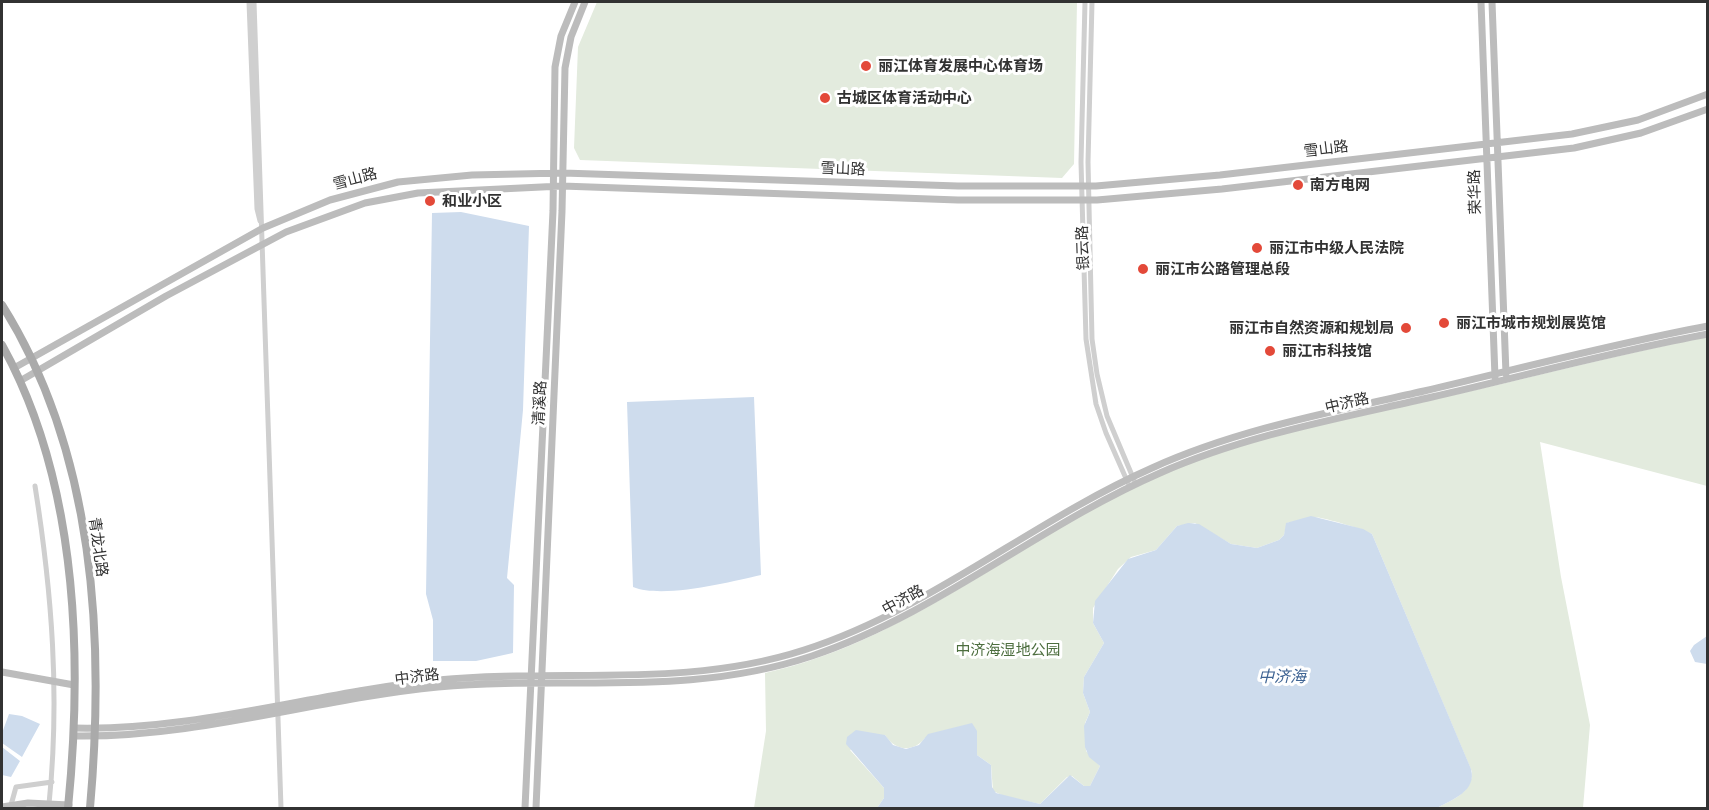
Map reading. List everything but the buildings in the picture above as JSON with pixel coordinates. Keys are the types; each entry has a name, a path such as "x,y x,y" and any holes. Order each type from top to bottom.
{"main road":[{"name":"青龙北路","path":"2,305 38,370 62,436 83,534 93,628 95,732 90,808"},
{"path":"2,345 20,381 40,434 60,518 70,595 74,685 74,732 69,807"}],"street":[{"path":"249,2 257,209 261,229"},
{"path":"254,2 281,808"},
{"name":"清溪路","path":"525,808 553,187 555,67 561,36 575,2"},
{"name":"清溪路","path":"536,808 563,187 565,68 571,39 585,2"},
{"name":"银云路","path":"1085,2 1086,339 1089,368 1101,418 1132,484"},
{"name":"银云路","path":"1085,186 1092,2"},
{"name":"荣华路","path":"1481,2 1495,378"},
{"name":"荣华路","path":"1492,2 1506,376"},
{"name":"雪山路","path":"14,368 261,229 330,200 389,184 451,176 563,173 958,186 1085,186 1220,175 1497,143 1605,128 1659,112 1707,94"},
{"name":"雪山路","path":"20,381 262,244 318,219 383,199 435,191 563,187 958,200 1085,200 1200,191 1574,148 1616,139 1707,109"},
{"name":"中济路","path":"1506,376 1707,326"},
{"name":"中济路","path":"74,732 169,732 408,683 465,677 645,684 705,680 747,673 819,653 886,625 1132,484 1197,458 1268,436 1495,378 1707,334"},
{"path":"35,486 50,590 56,681 49,804"},
{"path":"2,672 74,685"},
{"path":"11,805 16,787 52,782"},
{"path":"2,807 49,804 69,807"}],"green space":[{"name":"古城区体育活动中心","path":"597,2 1077,2 1074,164 1062,178 580,160 574,148 578,47"},
{"name":"中济海湿地公园","path":"1707,337 1707,486 1540,442 1561,577 1590,725 1583,808 1437,808 1465,790 1469,785 1472,772 1372,534 1326,519 1308,518 1287,523 1284,535 1279,540 1257,548 1231,544 1195,523 1177,526 1156,550 1131,557 1118,569 1093,608 1093,623 1104,643 1084,677 1083,693 1090,712 1085,723 1086,751 1100,766 1090,786 1084,786 1072,776 1067,777 1040,804 1004,796 993,791 991,765 977,755 976,741 925,738 915,746 904,748 894,744 885,735 850,750 884,788 884,798 877,808 754,808 766,731 765,673 818,658 870,637 920,611 1117,497 1200,460 1266,439"}],"water":[{"path":"461,212 529,226 523,410 507,578 514,585 513,653 476,661 433,661 433,620 426,594 432,213"},
{"path":"754,397 761,575 679,590 661,591 633,587 627,402"},
{"name":"中济海","path":"1311,516 1363,529 1372,534 1471,769 1472,777 1467,789 1456,798 1437,808 877,808 884,798 884,788 846,744 847,737 856,730 885,735 893,745 906,749 919,745 928,734 972,723 977,731 977,755 991,765 992,787 996,793 1040,804 1070,775 1084,786 1090,786 1100,766 1089,757 1085,747 1084,726 1090,712 1083,693 1084,677 1104,643 1093,623 1095,601 1128,559 1156,550 1177,526 1188,523 1199,524 1231,544 1257,548 1279,540 1284,535 1286,523"},
{"path":"1707,636 1707,664 1695,662 1690,651 1694,645"},
{"path":"9,714 22,716 40,724 22,757 2,743 2,733"},
{"path":"2,747 20,761 11,777 2,775"}],"place":[{"name":"丽江体育发展中心体育场","path":"866,66"},
{"name":"古城区体育活动中心","path":"825,98"},
{"name":"南方电网","path":"1298,185"},
{"name":"和业小区","path":"430,201"},
{"name":"丽江市中级人民法院","path":"1257,248"},
{"name":"丽江市公路管理总段","path":"1143,269"},
{"name":"丽江市城市规划展览馆","path":"1444,323"},
{"name":"丽江市自然资源和规划局","path":"1406,328"},
{"name":"丽江市科技馆","path":"1270,351"}]}
